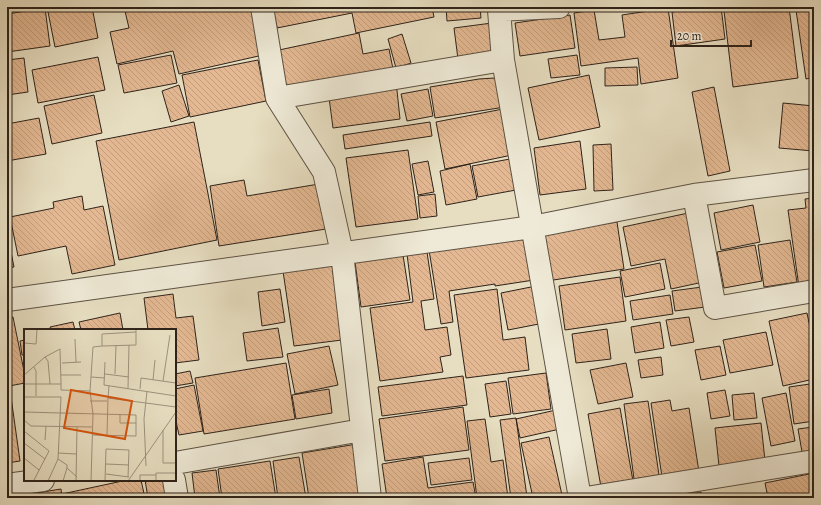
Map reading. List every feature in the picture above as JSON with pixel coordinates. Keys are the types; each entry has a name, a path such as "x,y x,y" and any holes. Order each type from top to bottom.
{"street":[{"path":"262,7 277,98 324,172 342,253 370,498"},
{"path":"560,7 499,9 502,60 580,498"},
{"path":"277,98 502,60"},
{"path":"7,300 532,227 694,195 814,180"},
{"path":"694,195 715,308 814,291"},
{"path":"176,463 362,430"},
{"path":"586,498 814,462"},
{"path":"7,484 34,481"},
{"path":"174,481 176,498"}],"building":[{"path":"47,7 92,7 98,38 55,47"},
{"path":"124,7 252,7 263,55 179,74 173,51 117,64 110,32 129,28"},
{"path":"432,7 434,17 356,33 352,13 277,28 273,8"},
{"path":"446,7 480,7 481,18 447,21"},
{"path":"709,7 721,7 725,39 676,46 672,12"},
{"path":"753,7 789,7 798,78 733,87 724,11"},
{"path":"814,7 814,77 806,79 796,10"},
{"path":"45,8 50,46 7,52 7,14"},
{"path":"668,8 678,78 641,84 638,58 581,66 574,13 594,10 599,40 625,37 622,15"},
{"path":"570,15 575,48 520,56 515,23"},
{"path":"492,23 496,54 458,59 454,28"},
{"path":"359,33 363,54 389,49 393,69 287,90 279,50"},
{"path":"402,34 411,63 396,68 388,39"},
{"path":"171,55 177,83 124,93 118,65"},
{"path":"577,55 580,75 551,78 548,59"},
{"path":"98,57 105,90 38,103 32,70"},
{"path":"24,58 28,92 7,95 7,60"},
{"path":"258,60 266,101 190,117 182,75"},
{"path":"637,67 638,85 605,86 605,68"},
{"path":"589,75 600,127 539,140 528,88"},
{"path":"495,78 505,107 435,118 430,87 479,79"},
{"path":"396,81 400,119 333,128 328,90"},
{"path":"179,85 189,116 171,122 162,91"},
{"path":"714,87 730,171 708,176 692,92"},
{"path":"428,89 433,116 407,121 401,94"},
{"path":"94,95 102,133 52,144 44,106"},
{"path":"783,103 814,106 814,151 779,148"},
{"path":"503,109 512,155 445,169 436,122"},
{"path":"39,118 46,154 7,161 7,124"},
{"path":"194,122 217,240 119,260 96,141"},
{"path":"430,122 432,136 345,149 343,135"},
{"path":"580,141 586,189 540,195 534,148"},
{"path":"611,144 613,190 594,191 593,145"},
{"path":"408,150 418,219 356,227 346,158"},
{"path":"510,159 516,190 478,197 472,166"},
{"path":"428,161 434,192 418,195 412,164"},
{"path":"470,164 477,199 446,205 440,171"},
{"path":"244,180 247,196 319,184 326,229 219,246 210,186"},
{"path":"435,194 437,216 420,218 418,196"},
{"path":"82,196 84,210 103,206 115,265 72,274 66,246 18,256 10,217 54,208 53,202"},
{"path":"814,198 814,285 799,287 788,210 806,208 805,199"},
{"path":"753,205 760,242 721,250 714,213"},
{"path":"693,212 708,281 671,289 665,259 631,266 623,227"},
{"path":"617,222 624,269 547,281 539,234"},
{"path":"7,232 14,267 7,268"},
{"path":"527,235 534,280 449,291 453,322 441,324 429,250"},
{"path":"790,240 797,282 764,287 758,245"},
{"path":"755,245 762,281 724,288 717,252"},
{"path":"427,252 434,299 421,301 425,330 447,327 451,355 440,357 443,372 380,381 370,308 413,302 407,254"},
{"path":"403,255 410,300 361,307 355,262"},
{"path":"660,263 665,289 625,297 620,271"},
{"path":"332,265 342,340 294,346 283,271"},
{"path":"620,277 626,321 565,330 559,286"},
{"path":"536,286 544,323 508,330 501,293"},
{"path":"702,287 705,307 675,311 672,291"},
{"path":"280,289 285,322 262,326 258,292"},
{"path":"497,289 503,340 525,337 529,370 466,378 454,295"},
{"path":"173,294 176,318 193,316 199,360 176,363 176,329 148,329 144,298"},
{"path":"670,295 673,314 633,320 630,301"},
{"path":"120,313 123,329 81,329 79,322"},
{"path":"807,313 814,347 814,379 783,386 769,321"},
{"path":"13,317 24,371 24,383 9,386 7,379 7,318"},
{"path":"689,317 694,342 671,346 666,320"},
{"path":"73,322 75,329 51,329 50,327"},
{"path":"660,322 664,348 635,353 631,327"},
{"path":"278,328 283,357 247,361 243,333"},
{"path":"607,329 611,359 576,363 572,334"},
{"path":"766,332 773,365 730,373 723,340"},
{"path":"24,340 24,355 22,355 20,341"},
{"path":"329,346 338,385 295,394 287,354"},
{"path":"720,346 726,375 701,380 695,350"},
{"path":"661,357 663,375 641,378 638,360"},
{"path":"286,363 295,419 204,434 195,378"},
{"path":"626,363 633,397 598,404 590,370"},
{"path":"190,371 193,383 176,386 176,374"},
{"path":"546,373 551,409 513,414 508,378"},
{"path":"463,376 467,405 382,416 378,387"},
{"path":"506,381 511,414 490,417 485,384"},
{"path":"810,384 814,408 814,421 794,424 789,387"},
{"path":"194,385 203,431 179,435 176,422 176,389"},
{"path":"329,389 332,413 296,419 292,395"},
{"path":"7,390 10,390 20,461 7,463"},
{"path":"725,390 730,416 711,419 707,393"},
{"path":"754,393 757,418 734,420 732,395"},
{"path":"786,393 795,441 771,446 762,398"},
{"path":"670,400 672,411 689,408 699,472 662,477 651,403"},
{"path":"648,401 659,475 634,479 624,404"},
{"path":"463,407 469,450 385,461 379,419"},
{"path":"620,408 633,481 601,487 588,414"},
{"path":"556,410 560,429 520,438 516,419"},
{"path":"516,418 527,497 511,498 500,420"},
{"path":"485,419 491,462 503,460 508,498 477,498 467,421"},
{"path":"761,423 765,461 719,466 715,428"},
{"path":"813,427 814,451 802,452 798,429"},
{"path":"549,437 562,495 548,498 533,498 521,443"},
{"path":"357,444 365,498 309,498 302,453"},
{"path":"299,457 306,498 278,498 273,461"},
{"path":"423,457 428,488 473,482 476,498 387,498 382,464"},
{"path":"469,458 472,480 431,485 428,463"},
{"path":"270,461 276,498 222,498 218,469"},
{"path":"216,470 220,498 195,498 192,473"},
{"path":"814,473 814,498 768,498 765,483"},
{"path":"122,481 141,481 145,498 63,498 62,494"},
{"path":"145,481 166,481 170,498 148,498"},
{"path":"61,489 62,498 18,498 18,496"},
{"path":"686,492 701,492 701,498 686,498"}]}
